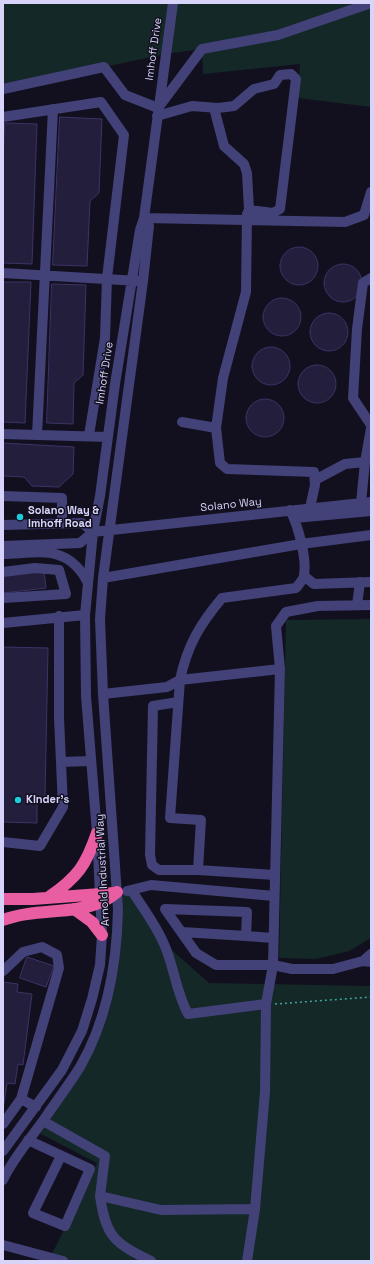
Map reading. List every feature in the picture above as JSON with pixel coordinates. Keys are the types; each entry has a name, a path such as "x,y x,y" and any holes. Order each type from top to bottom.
{"highway":[{"path":"48,898 76,876 88,858 97,833"},
{"path":"3,920 15,915 74,909 117,892"},
{"path":"3,899 101,898"},
{"path":"74,909 92,922 102,935"}],"street":[{"name":"Imhoff Drive","path":"93,532 100,496 115,384 140,230 144,218 173,3"},
{"path":"158,112 202,49 278,34 371,3"},
{"path":"3,89 104,67 125,95 158,112 192,106 214,108 234,106 254,89 274,84 280,75 291,74 296,79 280,209 273,213 248,215 144,218"},
{"path":"3,117 101,102 124,135 107,278 105,338 89,435"},
{"path":"214,108 224,146 244,164 246,169 248,215 246,292 223,378 216,428 220,463 227,470 314,472 315,480 310,508"},
{"path":"37,435 53,109"},
{"path":"248,215 345,222 364,215 371,192"},
{"name":"Imhoff Drive","path":"110,530 149,226 144,218"},
{"path":"3,273 143,281"},
{"path":"366,502 366,462 371,426 353,398 357,329 363,283 371,278"},
{"path":"182,422 216,428"},
{"path":"3,434 89,435 108,437"},
{"path":"315,480 345,464 366,462"},
{"path":"3,496 62,498 62,523"},
{"name":"Solano Way","path":"3,546 80,543 93,532 292,514 310,508 366,502"},
{"path":"198,870 201,820 170,818 180,680 184,661 203,620 222,598 296,588 304,576 298,524 292,514 371,511"},
{"path":"3,525 82,523 93,532"},
{"name":"Arnold Industrial Way","path":"3,1180 28,1140 43,1121 80,1066 97,1030 111,983 118,934 117,892 103,694 100,619 103,578 110,530"},
{"name":"Arnold Industrial Way","path":"3,1151 62,1070 82,1031 92,999 100,965 102,935 101,898 86,696 85,615 87,581 93,532"},
{"path":"103,578 301,544 371,535"},
{"path":"3,554 55,553 68,558 80,568 87,581"},
{"path":"3,572 35,568 60,570 66,594 3,598"},
{"path":"304,576 314,584 371,582"},
{"path":"357,605 360,582"},
{"path":"247,1261 255,1209 265,1092 266,1004 273,965 280,669 276,626 286,612 318,606 371,605"},
{"path":"3,623 59,616 85,615"},
{"path":"3,842 40,846 63,807 59,718 59,616"},
{"path":"103,694 167,687 180,680 280,669"},
{"path":"178,702 153,706 150,855 152,865 159,870 198,870 276,875"},
{"path":"61,762 91,761"},
{"path":"117,892 151,886 274,896"},
{"path":"132,890 164,943 174,972 181,1002 188,1014 266,1004"},
{"path":"246,936 247,912 166,909 196,953 216,965 273,965 292,969 333,969 367,961 371,954"},
{"path":"182,932 273,938"},
{"path":"3,971 23,952 42,947 57,955 60,968 21,1099 3,1124"},
{"path":"21,1099 36,1107"},
{"path":"43,1121 105,1156 100,1196 103,1219 110,1234 122,1246 151,1261"},
{"path":"28,1140 90,1169 65,1226 33,1213 61,1156"},
{"path":"100,1196 161,1210 255,1209"},
{"path":"3,1245 63,1261"}],"path":[{"path":"266,1004 371,997"}],"green space":[{"path":"3,3 371,3 371,107 298,98 300,64 203,74 202,49 165,54 3,89"},
{"path":"371,619 371,938 349,951 316,959 279,958 286,620"},
{"path":"132,891 164,943 209,983 371,986 371,1261 63,1261 50,1258 97,1163 35,1131 80,1066 111,983 117,892"}],"building":[{"path":"60,117 102,119 99,193 90,201 87,266 53,265"},
{"path":"5,123 37,124 32,264 3,263 3,165"},
{"path":"299,247 309,250 315,256 318,266 315,276 309,282 299,285 289,282 283,276 280,266 283,256 289,250"},
{"path":"343,264 353,267 359,273 362,283 359,293 353,299 343,302 333,299 327,293 324,283 327,273 333,267"},
{"path":"3,282 31,282 25,423 3,422"},
{"path":"52,284 86,285 83,375 74,383 73,424 47,423"},
{"path":"282,298 292,301 298,307 301,317 298,327 292,333 282,336 272,333 266,327 263,317 266,307 272,301"},
{"path":"329,313 339,316 345,322 348,332 345,342 339,348 329,351 319,348 313,342 310,332 313,322 319,316"},
{"path":"271,347 281,350 287,356 290,366 287,376 281,382 271,385 261,382 255,376 252,366 255,356 261,350"},
{"path":"317,365 327,368 333,374 336,384 333,394 327,400 317,403 307,400 301,394 298,384 301,374 307,368"},
{"path":"265,399 275,402 281,408 284,418 281,428 275,434 265,437 255,434 249,428 246,418 249,408 255,402"},
{"path":"3,443 74,447 73,474 59,487 32,486 24,477 3,476"},
{"path":"44,571 46,588 3,593 3,576"},
{"path":"3,647 48,648 45,798 37,798 37,823 3,822"},
{"path":"27,957 54,966 46,987 20,978"},
{"path":"3,982 18,984 17,992 32,994 23,1065 18,1064 15,1084 7,1083 3,1110"}],"place":[{"name":"Solano Way & Imhoff Road","path":"20,517"},
{"name":"Kinder's","path":"18,800"}]}
